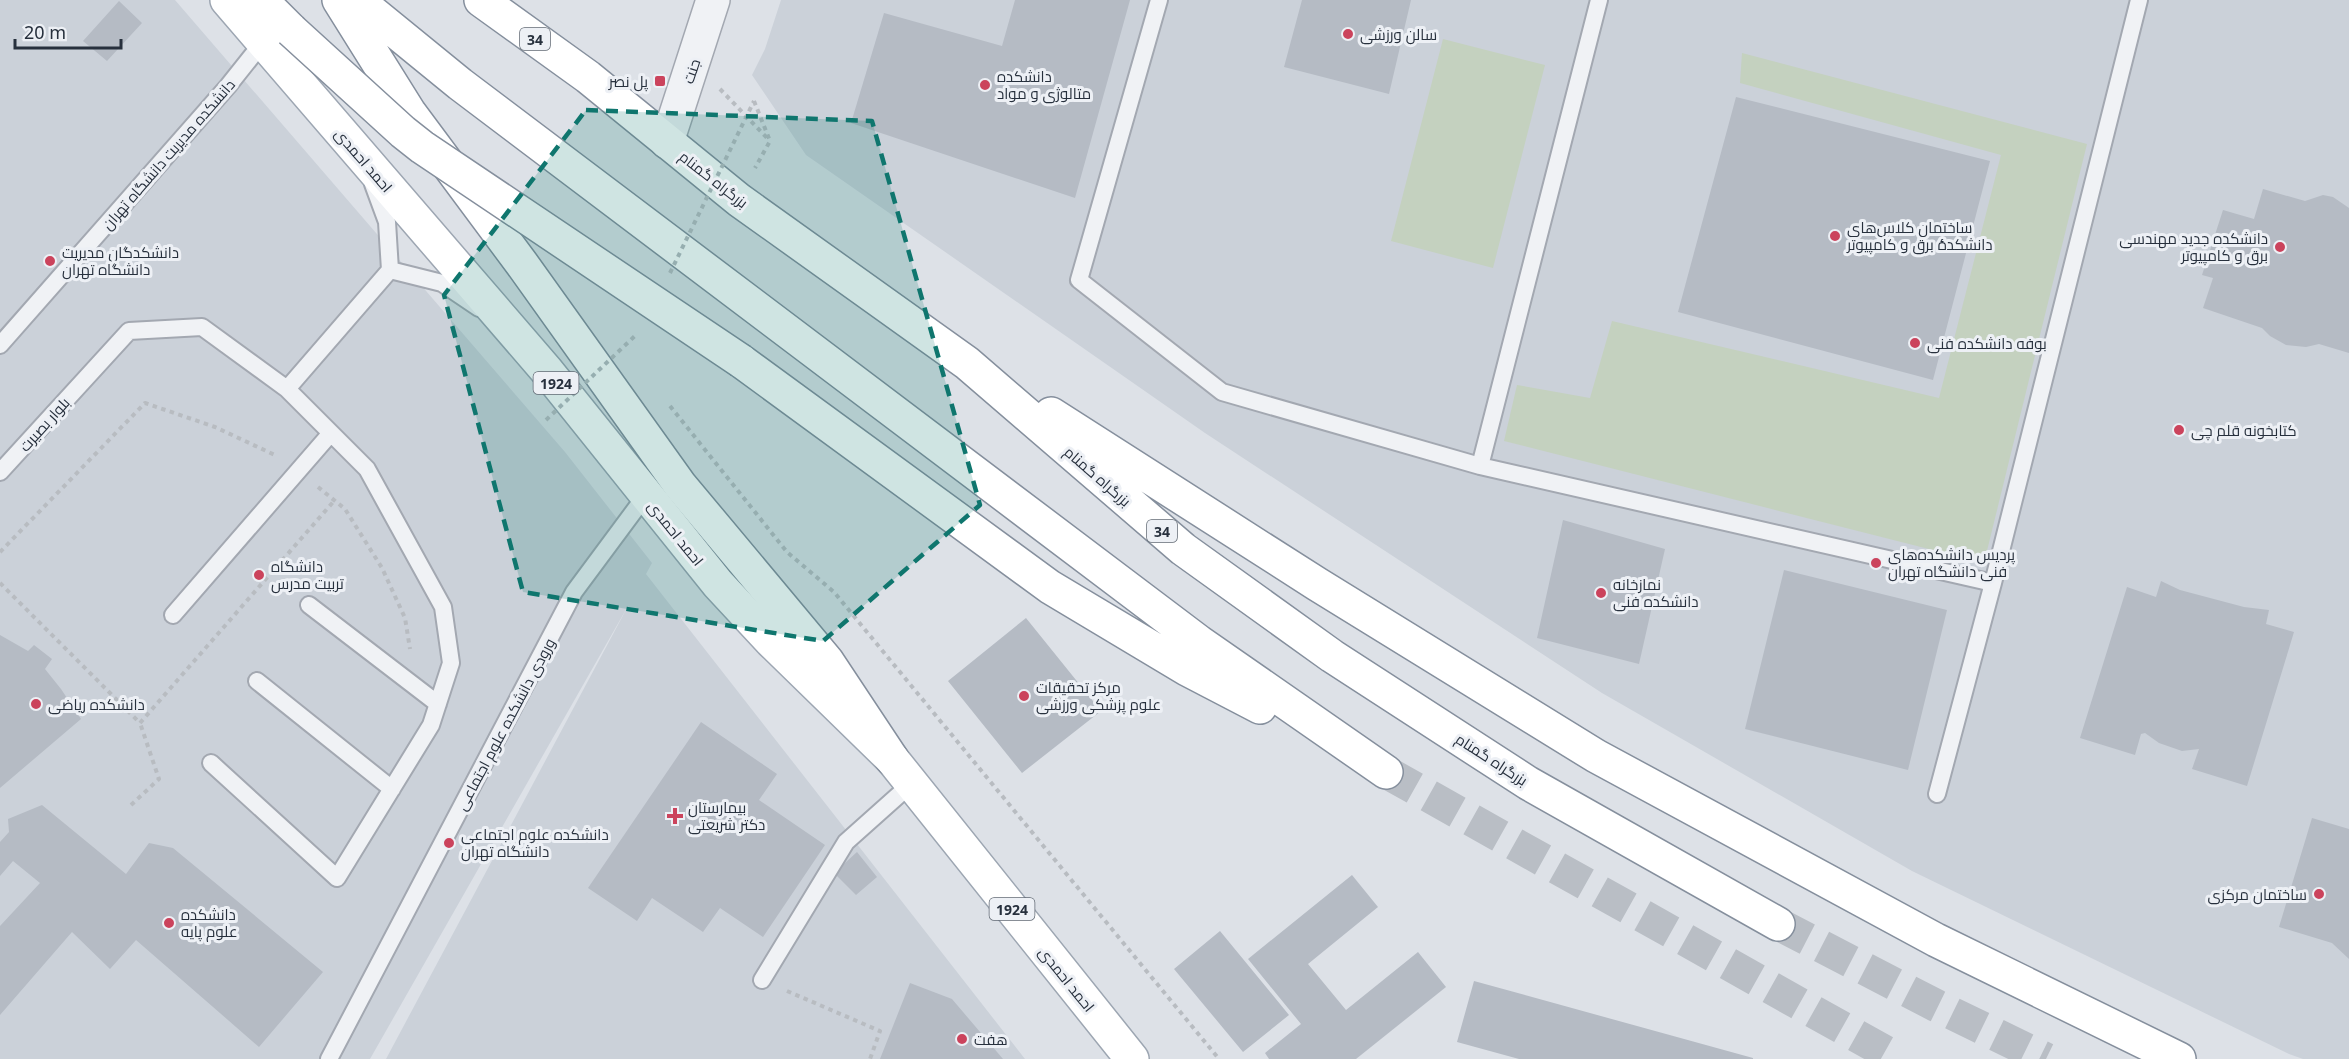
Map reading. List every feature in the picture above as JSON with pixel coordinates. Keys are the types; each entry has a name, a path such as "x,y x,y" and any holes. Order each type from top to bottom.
{"main road":[{"name":"احمد احمدی","path":"227,0 277,36 366,163 547,371 718,584 901,772 1132,1059"},
{"path":"261,0 277,36 422,147 741,362 1050,588 1187,669 1386,772 1199,642 460,84 357,0"},
{"path":"339,0 409,112 522,264 680,485 827,661 901,772"},
{"name":"بزرگراه گمنام","path":"481,0 588,78 739,200 967,363 1183,549 1332,656 1528,783 1778,924"},
{"path":"511,0 588,78"},
{"path":"967,363 1317,584 1596,756 1936,940 2179,1059"}],"street":[{"name":"جنت","path":"667,142 713,0"}],"lane":[{"path":"1159,0 1079,280 1222,392 1480,466 1993,583"},
{"path":"1480,466 1599,0"},
{"path":"1937,794 1993,583 2139,0"},
{"name":"دانشکده مدیریت دانشگاه تهران","path":"0,345 228,86 277,36"},
{"path":"287,389 390,270 387,222 366,163"},
{"path":"390,270 442,283 509,328"},
{"name":"بلوار بصیرت","path":"0,472 129,331 202,327 287,389 367,469 443,607 451,663 431,725 337,878 211,763"},
{"path":"173,615 331,434"},
{"name":"ورودی دانشکده علوم اجتماعی","path":"329,1059 574,592 646,495"},
{"path":"309,605 438,704"},
{"path":"257,681 392,789"},
{"path":"762,980 846,842 901,772"}],"path":[{"path":"694,62 770,141 754,101"},
{"path":"620,344 627,352"},
{"path":"663,398 787,552 834,592 1219,1059"},
{"path":"131,805 159,779 140,723"},
{"path":"762,980 880,1031 870,1059"}],"highlighted area":[{"path":"586,110 872,121 980,505 823,641 523,592 444,295"}],"shaded area":[{"path":"0,0 175,0 565,452 652,563 646,574 1025,1059 386,1059 628,606 370,1059 0,1059"},
{"name":"پردیس دانشکده‌های فنی دانشگاه تهران","path":"781,0 2349,0 2349,1059 2303,1059 2289,1054 1912,871 1602,693 1205,433 806,155 752,75 765,49"}],"green space":[{"path":"1443,39 1545,65 1493,268 1391,241"},
{"path":"1742,53 2087,144 1984,563 1504,441 1517,385 1590,398 1612,321 1939,398 2001,155 1740,83"}],"building":[{"name":"دانشکده متالوژی و مواد","path":"1015,0 1130,0 1075,198 851,123 884,13 1002,46"},
{"name":"سالن ورزشی","path":"1302,0 1411,0 1389,94 1284,67"},
{"path":"119,1 142,23 107,61 83,41"},
{"name":"ساختمان کلاس‌های دانشکدهٔ برق و کامپیوتر","path":"1736,97 1990,161 1933,380 1678,312"},
{"name":"دانشکده جدید مهندسی برق و کامپیوتر","path":"2263,189 2305,201 2323,195 2333,197 2349,208 2349,353 2319,344 2306,347 2286,345 2270,336 2262,328 2203,308 2213,278 2202,275 2223,210 2254,219"},
{"name":"نمازخانه دانشکده فنی","path":"1563,520 1665,549 1639,664 1537,638"},
{"path":"1784,570 1947,610 1908,770 1745,729"},
{"path":"2161,581 2180,590 2244,607 2269,610 2266,624 2294,632 2247,786 2192,769 2199,749 2182,751 2159,743 2145,733 2141,734 2135,755 2080,738 2127,587 2156,597"},
{"name":"مرکز تحقیقات علوم پزشکی ورزشی","path":"1026,618 1101,711 1022,773 948,681"},
{"name":"دانشکده ریاضی","path":"0,635 28,651 34,645 52,659 45,669 81,719 0,788"},
{"path":"701,722 777,774 759,800 825,845 763,937 720,908 703,932 652,898 637,921 588,888"},
{"name":"دانشکده علوم پایه","path":"42,805 126,874 149,843 173,848 323,972 259,1047 136,940 110,969 72,932 0,1015 0,926 40,883 13,861 0,876 0,842 9,832 8,819"},
{"name":"ساختمان مرکزی","path":"2312,818 2349,829 2349,959 2332,943 2279,927"},
{"path":"857,852 877,877 856,895 834,873"},
{"path":"1352,875 1378,907 1308,964 1346,1010 1418,952 1446,987 1356,1059 1269,1059 1265,1053 1301,1024 1248,959"},
{"path":"1220,931 1289,1015 1243,1052 1174,969"},
{"path":"1474,981 1753,1059 1519,1059 1457,1042"},
{"path":"910,983 952,999 1003,1059 880,1059"}],"tunnel":[{"path":"1386,772 1898,1059"},
{"path":"1778,924 2046,1059"}],"place":[{"name":"سالن ورزشی","path":"1348,34"},
{"name":"پل نصر","path":"660,81"},
{"name":"دانشکده متالوژی و مواد","path":"985,85"},
{"name":"ساختمان کلاس‌های دانشکدهٔ برق و کامپیوتر","path":"1835,236"},
{"name":"دانشکده جدید مهندسی برق و کامپیوتر","path":"2280,247"},
{"name":"دانشکدگان مدیریت دانشگاه تهران","path":"50,261"},
{"name":"بوفه دانشکده فنی","path":"1915,343"},
{"name":"کتابخونه قلم چی","path":"2179,430"},
{"name":"پردیس دانشکده‌های فنی دانشگاه تهران","path":"1876,563"},
{"name":"دانشگاه تربیت مدرس","path":"259,575"},
{"name":"نمازخانه دانشکده فنی","path":"1601,593"},
{"name":"مرکز تحقیقات علوم پزشکی ورزشی","path":"1024,696"},
{"name":"دانشکده ریاضی","path":"36,704"},
{"name":"بیمارستان دکتر شریعتی","path":"675,816"},
{"name":"دانشکده علوم اجتماعی دانشگاه تهران","path":"449,843"},
{"name":"ساختمان مرکزی","path":"2319,894"},
{"name":"دانشکده علوم پایه","path":"169,923"},
{"name":"هفت","path":"962,1039"}]}
